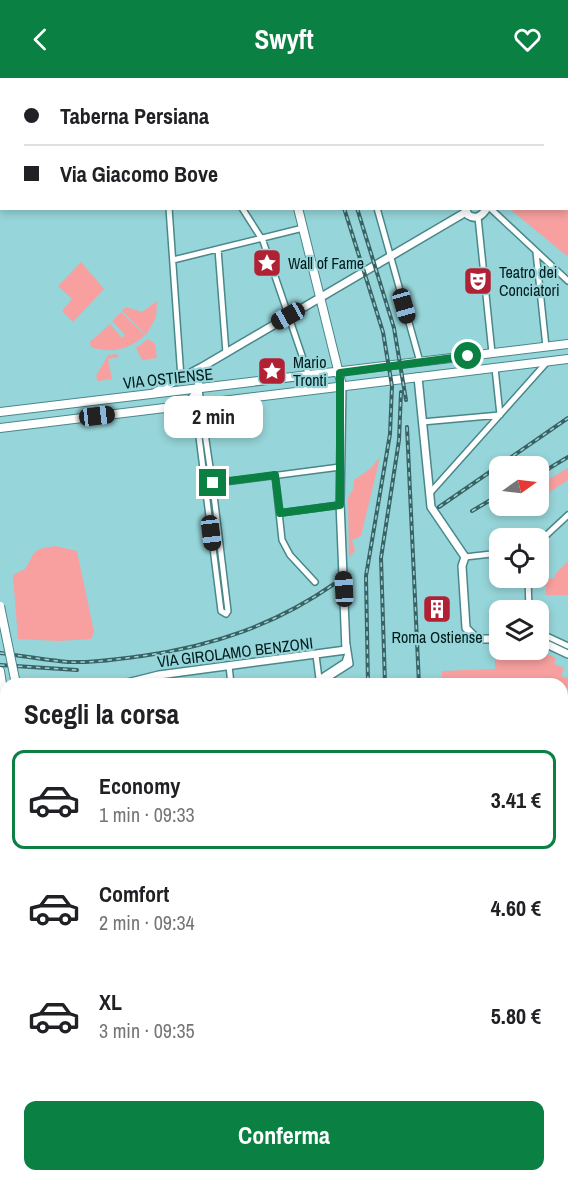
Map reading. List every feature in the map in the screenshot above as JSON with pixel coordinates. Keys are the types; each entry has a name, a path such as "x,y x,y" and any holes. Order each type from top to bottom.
{"main road":[{"path":"298,210 341,379"},
{"name":"VIA OSTIENSE","path":"0,428 202,404 420,362 568,344"},
{"name":"VIA OSTIENSE","path":"0,412 152,393 193,392 309,376 341,379 418,377 568,359"},
{"path":"0,606 15,678"}],"street":[{"path":"169,210 181,378"},
{"path":"243,210 262,238 309,376"},
{"path":"378,210 420,362"},
{"path":"152,393 202,368 465,210 471,217 478,217 486,210"},
{"path":"490,210 568,281"},
{"path":"478,217 492,353"},
{"path":"173,261 303,228"},
{"path":"218,249 226,353"},
{"path":"536,252 546,346"},
{"path":"429,494 547,362"},
{"path":"186,406 202,368"},
{"path":"495,368 500,415"},
{"path":"418,377 429,494 434,514 465,557"},
{"path":"328,678 350,664 347,645 340,505 341,379"},
{"path":"193,392 202,404 228,610 226,614 220,611 198,429 205,428"},
{"path":"422,422 500,415"},
{"path":"205,484 340,467"},
{"path":"275,475 280,513 279,526 284,547 315,582"},
{"path":"280,513 340,505"},
{"path":"549,533 568,515"},
{"path":"465,557 489,554"},
{"path":"465,557 462,566 466,630 477,639 489,639"},
{"path":"549,637 568,646"},
{"path":"323,678 346,661 347,645"},
{"name":"VIA GIROLAMO BENZONI","path":"165,678 229,666 343,652 347,645"},
{"path":"549,645 568,654"},
{"path":"316,655 317,678"},
{"path":"229,666 230,678"}],"shaded area":[{"path":"511,210 568,210 568,257"},
{"path":"81,262 104,289 73,322 62,311 72,299 58,286"},
{"path":"157,301 156,317 146,335 122,311 126,307 142,312"},
{"path":"121,312 145,335 133,344 120,349 106,350 91,347 90,342 110,324 122,338 125,335 112,321"},
{"path":"148,339 155,344 157,358 142,360 136,348"},
{"path":"118,354 118,357 108,359 112,379 98,381 96,376 108,355"},
{"path":"380,457 361,536 352,540 355,550 349,558 348,498 353,489 354,480 370,469"},
{"path":"568,468 568,480 549,492 549,479"},
{"path":"55,546 77,551 94,632 91,639 58,641 18,639 13,575 25,569 35,552"},
{"path":"568,561 568,595 546,595 549,579 555,578 555,574"},
{"path":"549,655 556,658 554,664 564,668 561,676 567,678 442,678 442,671 495,669 495,660 549,660"}],"railway":[{"path":"345,210 383,332 392,386 390,434 366,576 368,678"},
{"path":"358,210 394,328 406,400"},
{"path":"385,678 381,558 399,440 401,392"},
{"path":"439,507 568,418"},
{"path":"407,427 419,678"},
{"path":"549,468 568,457"},
{"path":"472,511 489,501"},
{"path":"0,653 78,662 168,652 242,632 289,611 334,584"},
{"path":"0,665 77,670"}],"place":[{"name":"Wall of Fame","path":"267,263"},
{"name":"Teatro dei Conciatori","path":"478,281"},
{"name":"Mario Tronti","path":"272,371"},
{"name":"Roma Ostiense","path":"437,609"}],"route":[{"path":"213,483 275,475 280,513 340,505 342,386 340,373 468,356"}]}
